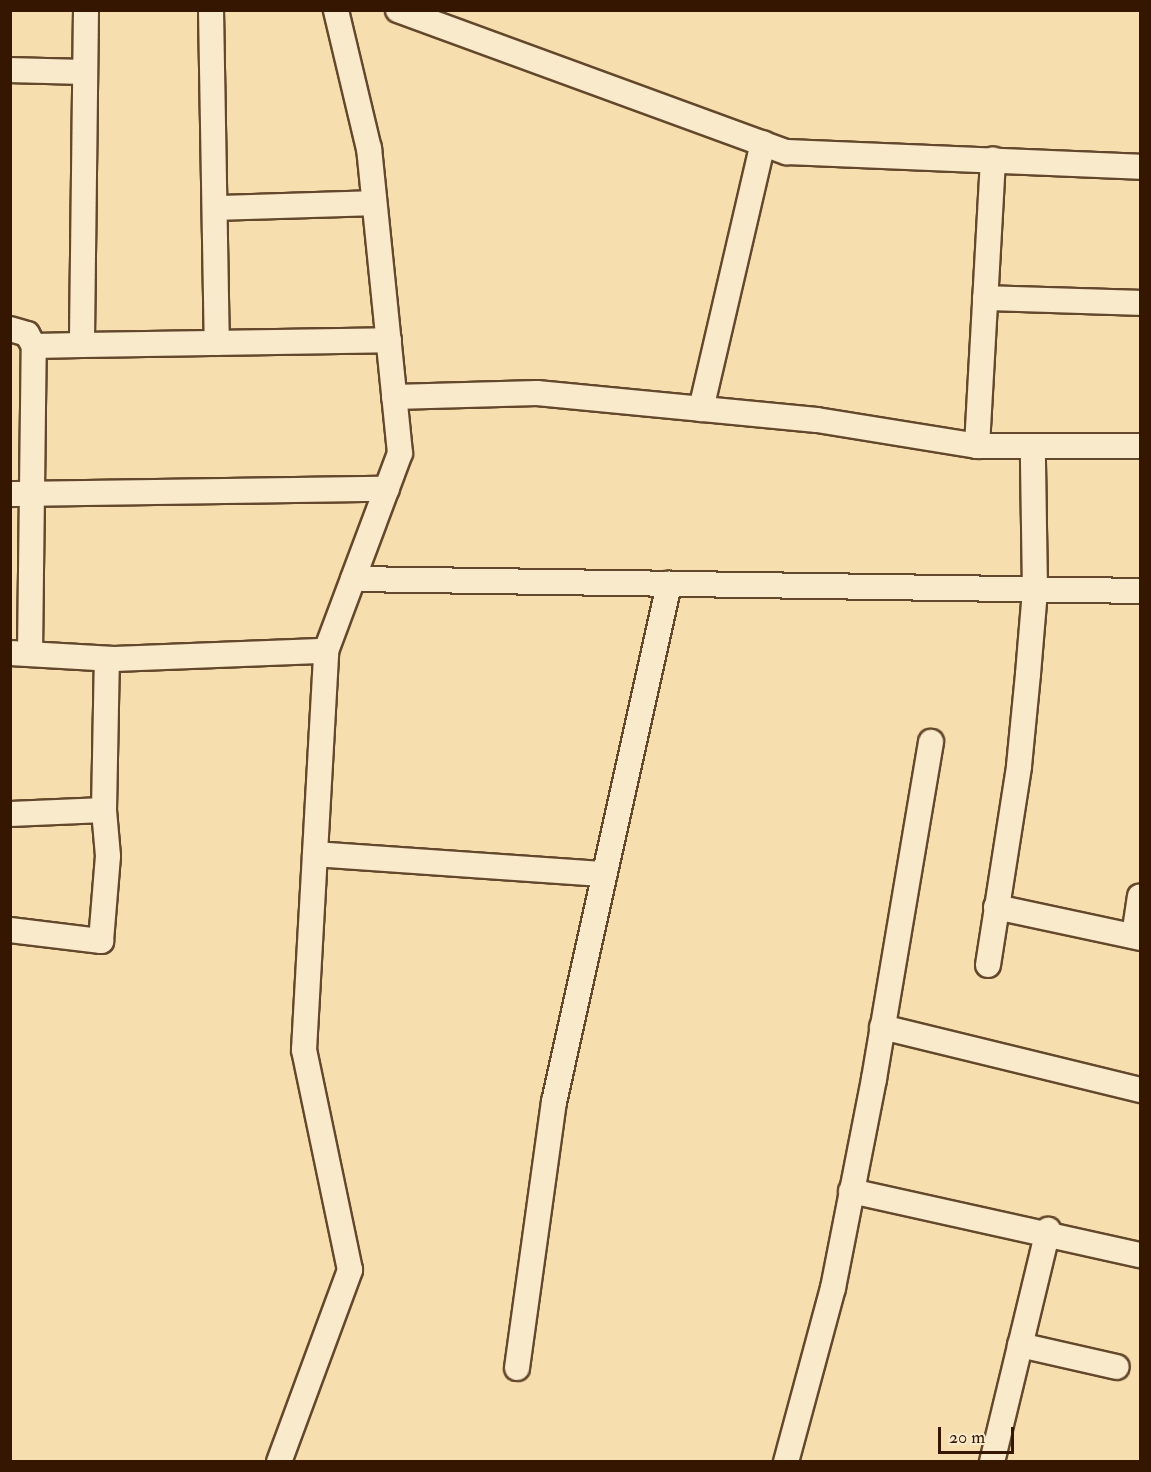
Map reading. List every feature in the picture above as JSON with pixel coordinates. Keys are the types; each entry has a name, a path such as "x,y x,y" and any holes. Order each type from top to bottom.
{"street":[{"path":"82,345 82,72 86,10"},
{"path":"211,10 217,208 217,343"},
{"path":"279,1461 350,1270 304,1050 326,651 400,453 369,149 336,10"},
{"path":"398,10 787,152 1140,167"},
{"path":"10,70 82,72"},
{"path":"700,409 763,143"},
{"path":"977,446 993,159"},
{"path":"217,208 374,203"},
{"path":"985,298 1140,303"},
{"path":"10,329 27,334 34,346 21,494 20,653 107,659 326,651"},
{"path":"34,346 389,340"},
{"path":"394,397 537,393 817,420 977,446 1140,446"},
{"path":"988,965 1019,766 1035,590 1033,459"},
{"path":"21,494 387,489"},
{"path":"353,579 1140,591"},
{"path":"517,1368 554,1102 669,584"},
{"path":"10,930 101,940 108,856 104,810 107,659"},
{"path":"786,1461 833,1288 882,1027 930,742"},
{"path":"10,814 104,810"},
{"path":"315,854 604,874"},
{"path":"996,907 1137,937 1140,896"},
{"path":"882,1027 1140,1090"},
{"path":"851,1191 1048,1232 1140,1254"},
{"path":"992,1461 1048,1232"},
{"path":"1020,1345 1117,1367"}]}
